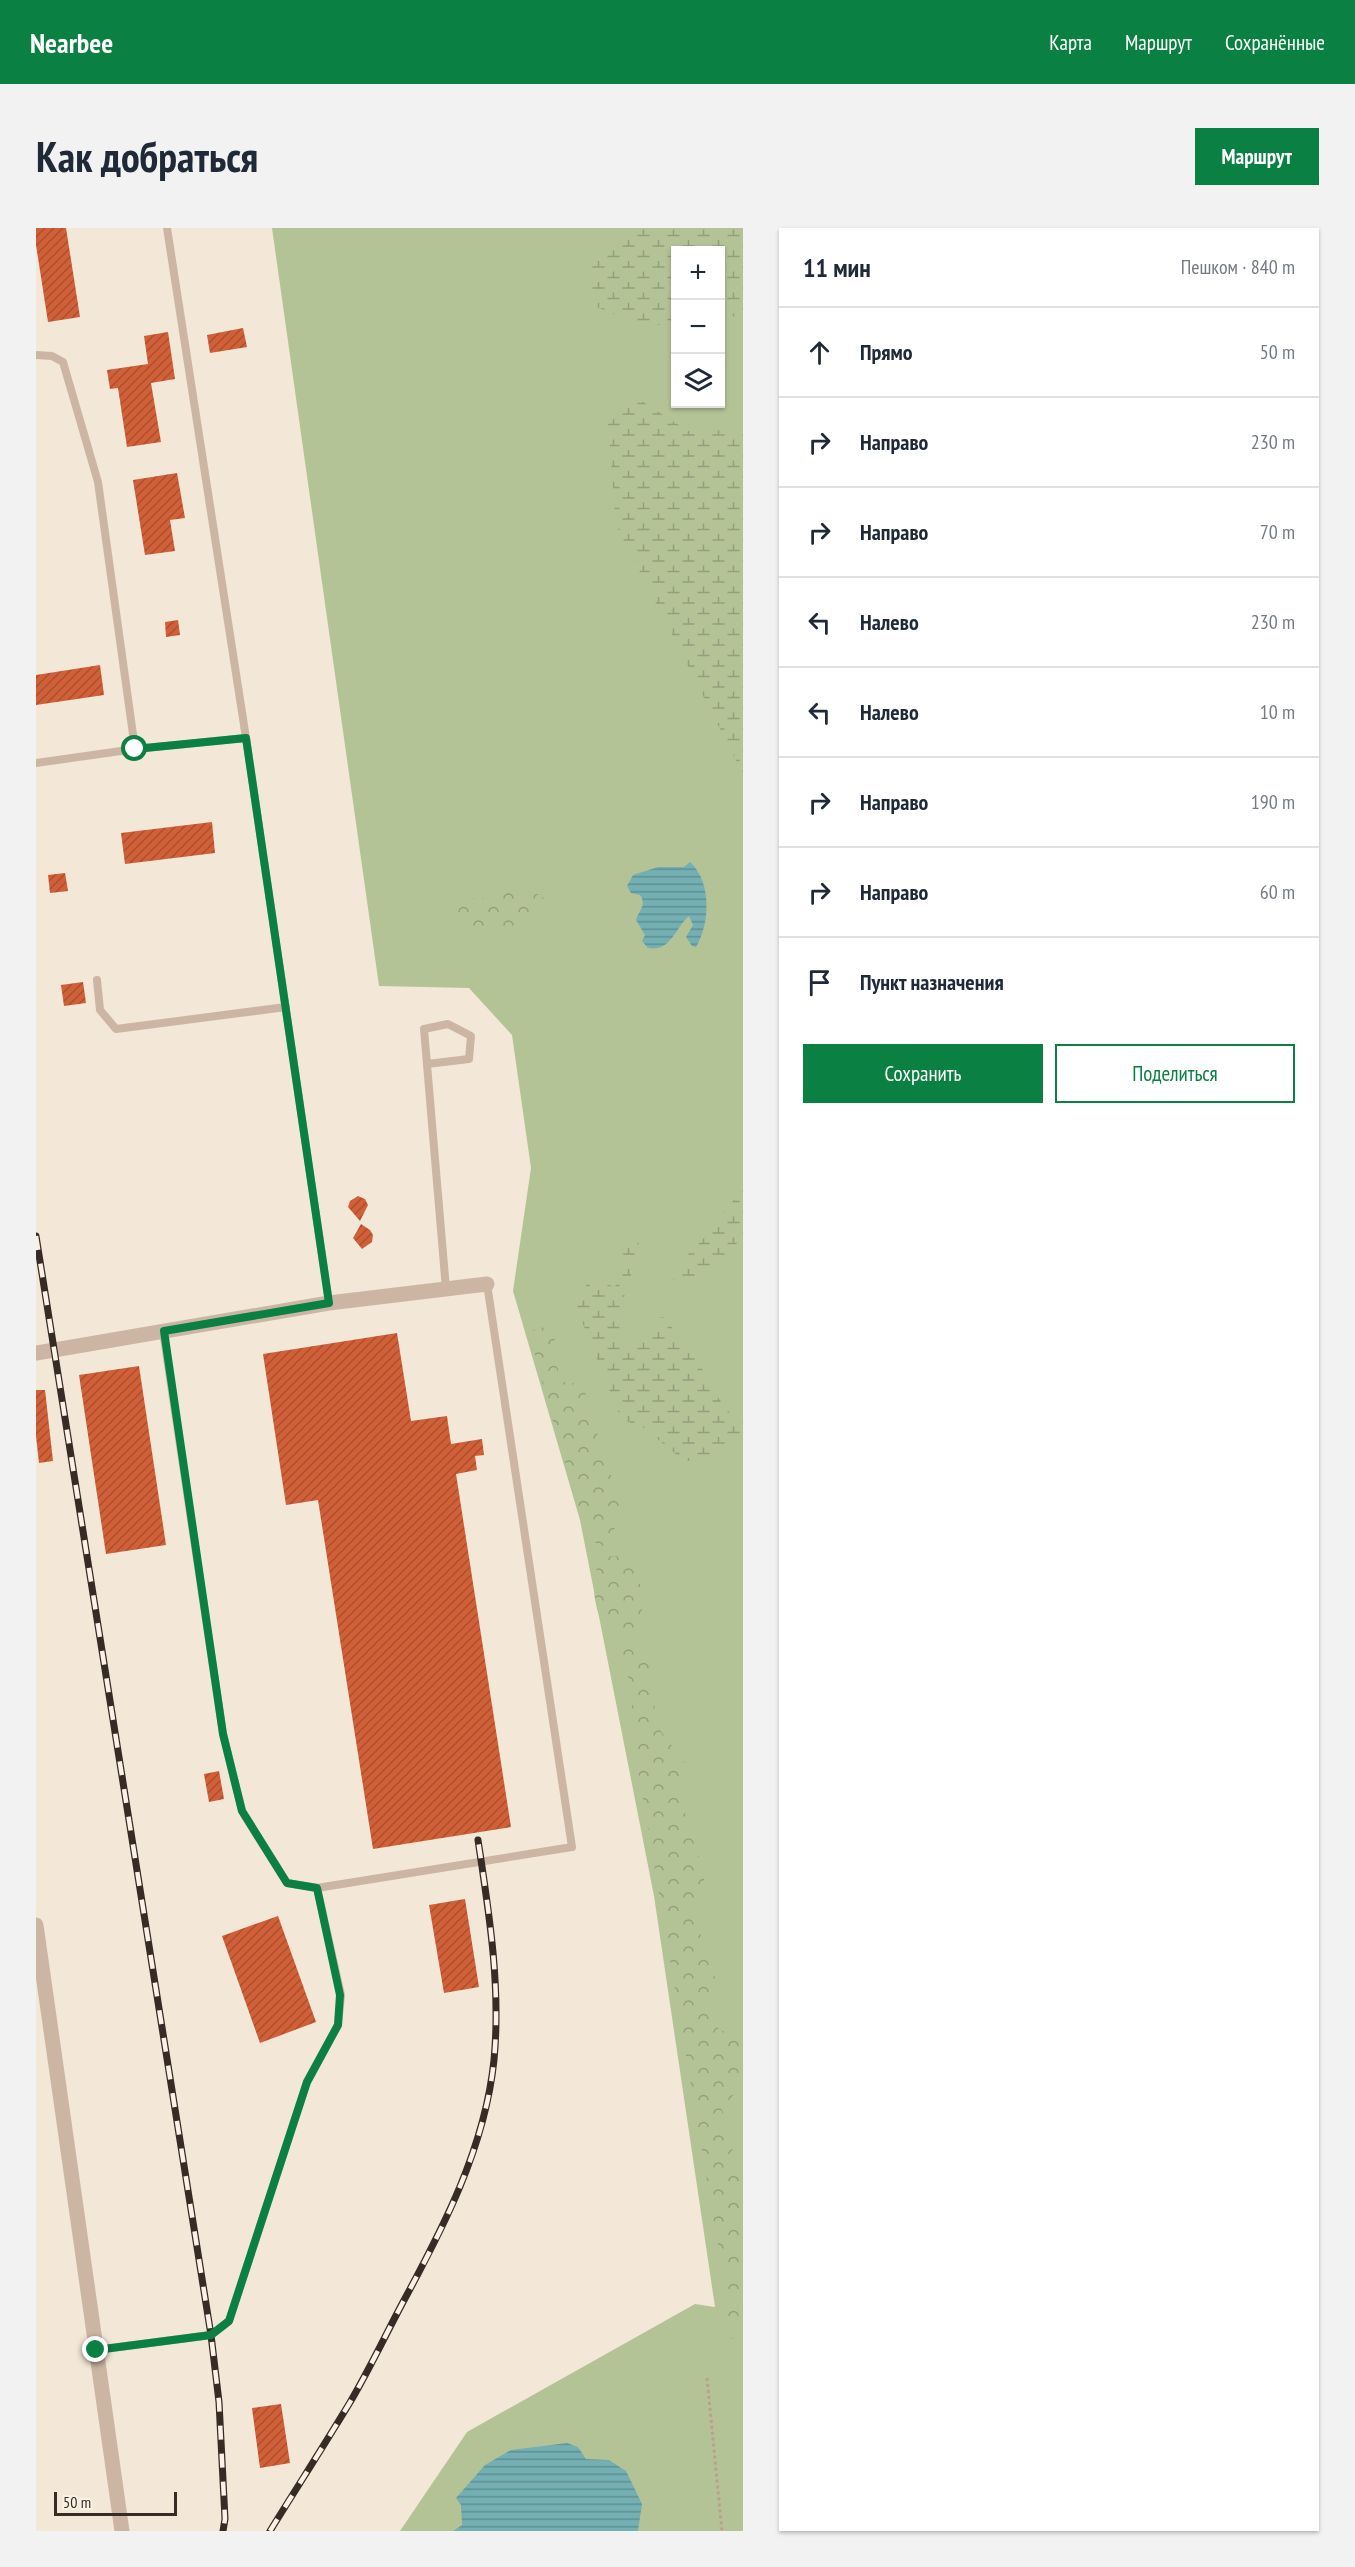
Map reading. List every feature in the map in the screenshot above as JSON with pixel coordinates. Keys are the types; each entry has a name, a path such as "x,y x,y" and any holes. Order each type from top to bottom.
{"street":[{"path":"36,1353 329,1303 487,1284"},
{"path":"36,1925 122,2531"}],"lane":[{"path":"167,228 246,738 329,1303"},
{"path":"36,355 52,356 63,362 82,436 98,482 135,749"},
{"path":"36,763 135,749 246,738"},
{"path":"97,980 100,1010 116,1029 286,1007"},
{"path":"427,1064 469,1059 471,1036 448,1024 424,1029 446,1289"},
{"path":"164,1331 223,1734 242,1811 287,1883 317,1888 572,1847 487,1284"},
{"path":"96,2350 211,2335 229,2321 307,2082 338,2025 340,1995 317,1888"}],"path":[{"path":"707,2378 722,2531"}],"green space":[{"path":"272,228 743,228 743,2531 400,2531 467,2432 695,2304 715,2307 654,1896 580,1520 513,1291 531,1168 512,1035 469,988 379,986"},
{"path":"640,228 743,228 743,315 725,317 725,246 671,246 671,324 643,327 590,304 589,261"},
{"path":"637,398 688,431 743,430 743,774 616,525 608,424"},
{"path":"508,893 535,893 547,902 541,913 530,921 498,928 481,928 465,924 452,917 443,907 452,900 484,898"},
{"path":"743,1189 743,1232 740,1239 724,1257 713,1265 690,1278 680,1281 673,1280 684,1259"},
{"path":"638,1234 639,1250 619,1313 620,1340 640,1344 651,1339 651,1320 663,1317 694,1353 716,1395 738,1423 743,1421 743,1441 697,1462 683,1460 644,1428 621,1419 575,1304 590,1279 615,1287 626,1243"},
{"path":"548,1326 554,1331 560,1376 564,1382 579,1384 589,1400 602,1453 617,1491 619,1507 617,1521 608,1543 604,1545 596,1543 581,1512 562,1455 535,1355 531,1337 533,1330"},
{"path":"611,1556 620,1557 628,1562 634,1569 641,1587 642,1607 634,1634 622,1637 612,1634 604,1625 595,1600 595,1574 599,1564"},
{"path":"637,1644 646,1650 655,1693 654,1722 687,1766 675,1791 688,1820 705,1876 694,1916 717,1983 708,2002 714,2026 740,2041 738,2089 722,2109 743,2191 743,2336 725,2340 723,2320 728,2286 717,2240 637,1763 630,1683 621,1653"}],"water":[{"path":"690,862 697,870 705,891 706,915 701,937 696,947 692,946 686,937 693,925 689,916 667,943 656,948 648,948 642,941 645,935 636,920 643,905 642,899 640,895 631,893 627,886 633,875 658,867 684,867"},
{"path":"567,2443 578,2447 586,2459 609,2460 626,2471 642,2504 638,2531 453,2531 462,2525 461,2505 456,2498 485,2465 511,2450"}],"building":[{"path":"36,228 66,228 80,317 48,322 36,245"},
{"path":"243,328 247,347 210,353 207,335"},
{"path":"168,332 175,379 151,383 161,442 127,447 118,388 110,389 107,370 148,364 144,336"},
{"path":"177,473 185,518 170,520 175,551 145,555 133,480"},
{"path":"178,620 180,635 166,637 165,622"},
{"path":"100,665 104,695 36,705 36,675"},
{"path":"212,822 215,853 125,864 121,833"},
{"path":"65,873 68,891 50,893 48,875"},
{"path":"83,982 86,1003 64,1006 61,985"},
{"path":"358,1196 365,1199 368,1205 360,1221 348,1207 350,1201"},
{"path":"361,1224 373,1235 372,1242 362,1249 353,1238"},
{"path":"397,1333 411,1421 447,1416 451,1444 482,1439 484,1455 475,1456 477,1470 456,1474 511,1827 373,1849 318,1500 286,1505 263,1354"},
{"path":"139,1366 166,1545 106,1554 79,1375"},
{"path":"36,1390 45,1390 53,1461 39,1463 36,1436"},
{"path":"219,1771 224,1799 209,1802 204,1774"},
{"path":"465,1899 479,1987 444,1993 429,1905"},
{"path":"278,1916 316,2022 260,2043 222,1936"},
{"path":"281,2404 290,2463 260,2468 252,2408"}],"railway":[{"path":"36,1236 211,2335 219,2402 225,2519 223,2531"},
{"path":"270,2531 356,2392 447,2217 482,2125 494,2060 496,2005 493,1950 478,1840"}],"route":[{"path":"96,2350 211,2335 229,2321 307,2082 338,2025 340,1995 317,1888 287,1883 242,1811 223,1734 164,1331 329,1303 246,738 135,749"}]}
